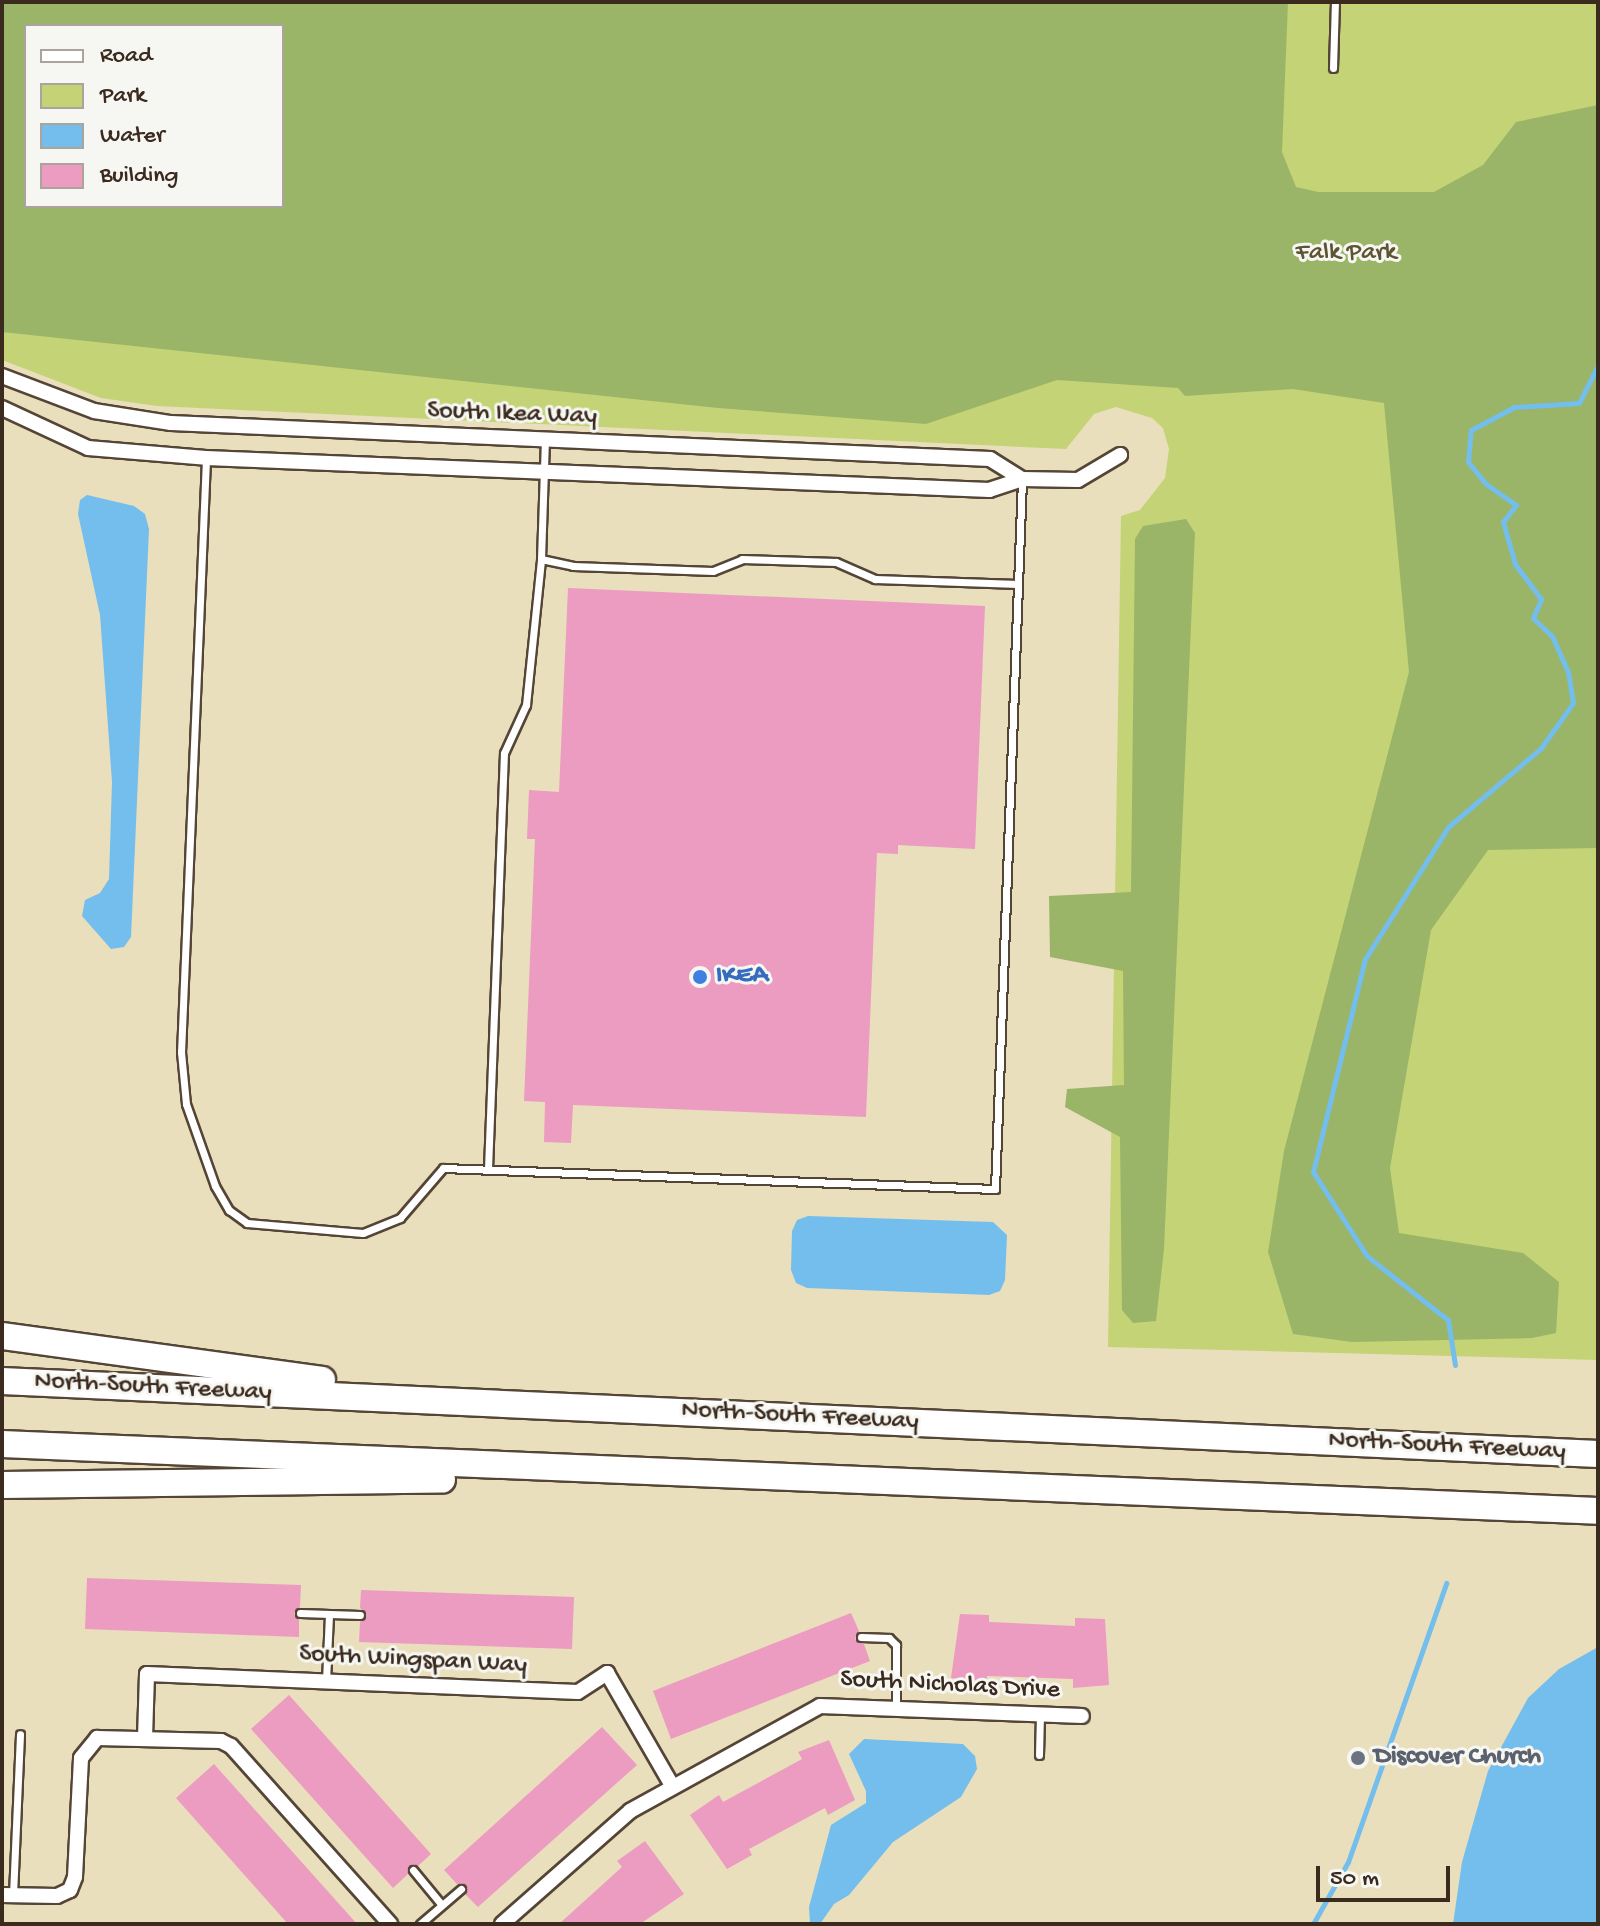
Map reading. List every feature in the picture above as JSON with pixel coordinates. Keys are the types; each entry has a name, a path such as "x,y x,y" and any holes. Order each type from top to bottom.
{"highway":[{"path":"2,1336 484,1402"},
{"name":"North-South Freeway","path":"2,1381 1598,1454"},
{"path":"2,1444 1598,1511"},
{"path":"2,1485 741,1477"}],"street":[{"name":"South Ikea Way","path":"2,376 94,411 171,423 990,459 1022,479"},
{"name":"South Ikea Way","path":"2,408 88,448 206,458 989,490 1022,479 1078,480 1120,455"},
{"name":"South Wingspan Way","path":"145,1738 147,1674 578,1692 607,1673 671,1784"},
{"name":"South Nicholas Drive","path":"502,1924 600,1835 671,1784 820,1706 1082,1716"},
{"path":"7,1895 57,1896 70,1890 75,1877 85,1747 97,1738 145,1738 231,1746 390,1924"}],"lane":[{"path":"1333,68 1335,2"},
{"path":"488,1169 504,753 526,705 541,559 545,440"},
{"path":"206,458 181,1052 186,1104 202,1156 229,1210 247,1223 281,1229 382,1229 400,1218 443,1168 995,1189 1022,479"},
{"path":"541,559 573,566 713,571 742,559 836,562 875,579 1018,584"},
{"path":"300,1613 360,1615"},
{"path":"326,1681 329,1614"},
{"path":"861,1637 889,1638 896,1645 896,1707"},
{"path":"1039,1755 1040,1714"},
{"path":"7,1895 20,1734"},
{"path":"413,1870 442,1905"},
{"path":"420,1924 461,1889"}],"green space":[{"name":"Falk Park","path":"2,2 1288,2 1282,152 1296,187 1318,192 1434,192 1483,165 1516,122 1598,105 1598,848 1488,850 1431,930 1390,1168 1399,1233 1523,1253 1559,1282 1556,1333 1532,1338 1352,1342 1293,1334 1268,1252 1284,1151 1409,672 1384,403 1293,389 1185,396 1178,388 1057,380 926,424 718,408 2,332"},
{"name":"Falk Park","path":"295,2 1598,2 1598,1360 1108,1347 1121,516 1140,510 1165,478 1169,449 1163,428 1152,418 1116,407 1094,414 1066,449 157,406 101,398 2,360 2,285 288,291"},
{"path":"1186,519 1195,533 1164,1249 1156,1321 1133,1323 1122,1310 1120,1137 1065,1107 1067,1089 1124,1085 1123,971 1050,957 1049,896 1131,892 1135,539 1143,526"}],"water":[{"path":"87,495 134,506 145,514 149,529 131,937 124,947 111,949 82,916 85,900 100,893 109,879 112,782 100,615 78,514 80,500"},
{"path":"808,1216 993,1222 1007,1235 1005,1280 1000,1291 989,1295 807,1288 796,1283 791,1270 792,1231 797,1220"},
{"path":"1598,1647 1598,1924 1453,1924 1462,1862 1488,1771 1528,1698 1559,1669"},
{"path":"864,1739 963,1744 975,1756 977,1769 961,1797 893,1842 849,1895 834,1904 820,1924 810,1924 809,1907 831,1825 866,1803 866,1791 849,1754"}],"building":[{"name":"IKEA","path":"568,588 985,606 975,849 898,845 898,854 877,853 866,1117 573,1105 571,1143 544,1142 545,1102 524,1101 535,839 527,839 529,790 559,792"},
{"path":"87,1578 301,1585 300,1607 294,1614 299,1619 299,1637 85,1629"},
{"path":"361,1590 574,1597 572,1649 359,1642 360,1622 366,1614 360,1608"},
{"path":"851,1613 859,1631 855,1639 864,1644 870,1661 671,1739 653,1691"},
{"path":"960,1614 989,1615 989,1622 1075,1626 1075,1618 1105,1619 1109,1685 1073,1688 1073,1679 987,1676 987,1684 951,1678"},
{"path":"289,1695 431,1854 418,1866 408,1866 408,1874 393,1888 251,1729"},
{"path":"602,1727 637,1765 478,1907 465,1894 465,1884 457,1884 444,1870"},
{"path":"829,1740 855,1800 828,1815 825,1808 749,1849 752,1855 727,1869 690,1815 719,1795 723,1802 802,1759 798,1752"},
{"path":"214,1764 357,1924 288,1924 176,1798"},
{"path":"645,1841 684,1894 640,1924 559,1924 622,1867 617,1861"}],"waterway":[{"path":"1455,1365 1448,1320 1367,1256 1313,1172 1365,959 1448,827 1541,748 1573,703 1568,672 1552,636 1533,618 1541,599 1515,564 1503,522 1516,505 1486,484 1468,462 1471,430 1514,407 1579,403 1598,365"},
{"path":"1313,1924 1348,1862 1446,1583"}],"place":[{"name":"IKEA","path":"700,977"},
{"name":"Discover Church","path":"1358,1758"}]}
